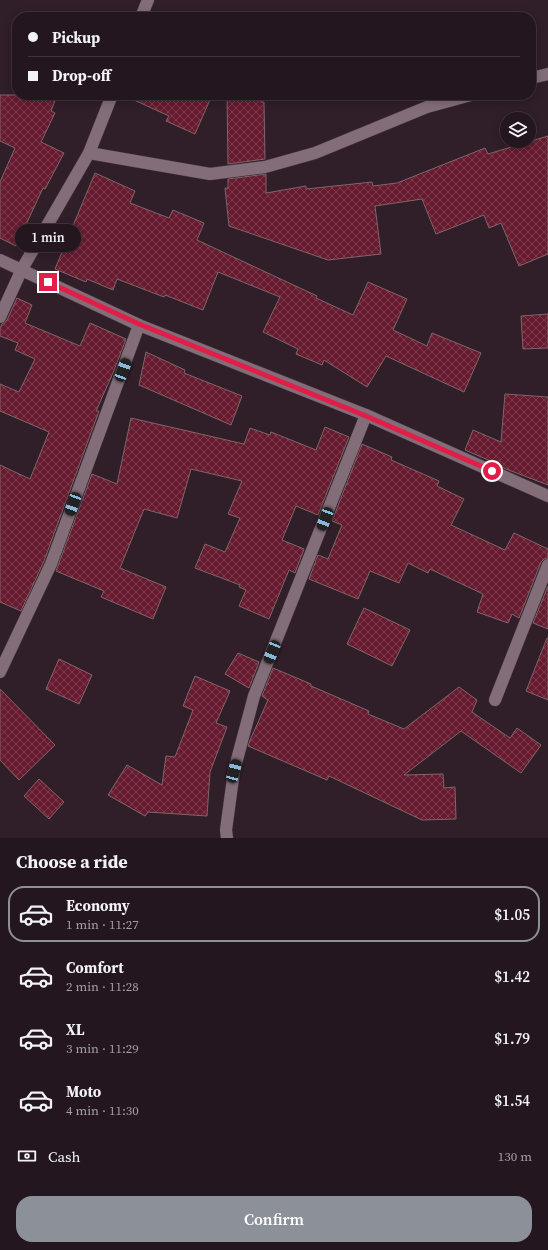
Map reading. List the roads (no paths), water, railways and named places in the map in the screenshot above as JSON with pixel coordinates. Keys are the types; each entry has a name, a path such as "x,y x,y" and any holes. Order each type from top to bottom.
{"street":[{"path":"143,12 148,0"},
{"path":"536,77 548,74"},
{"path":"0,317 22,269 89,153 110,100"},
{"path":"89,153 210,174 265,167 315,153 427,107 453,100"},
{"path":"0,260 139,324 366,416 548,496"},
{"path":"0,672 51,564 139,324"},
{"path":"227,838 226,830 234,771 254,696 366,416"},
{"path":"495,700 548,565"}]}
